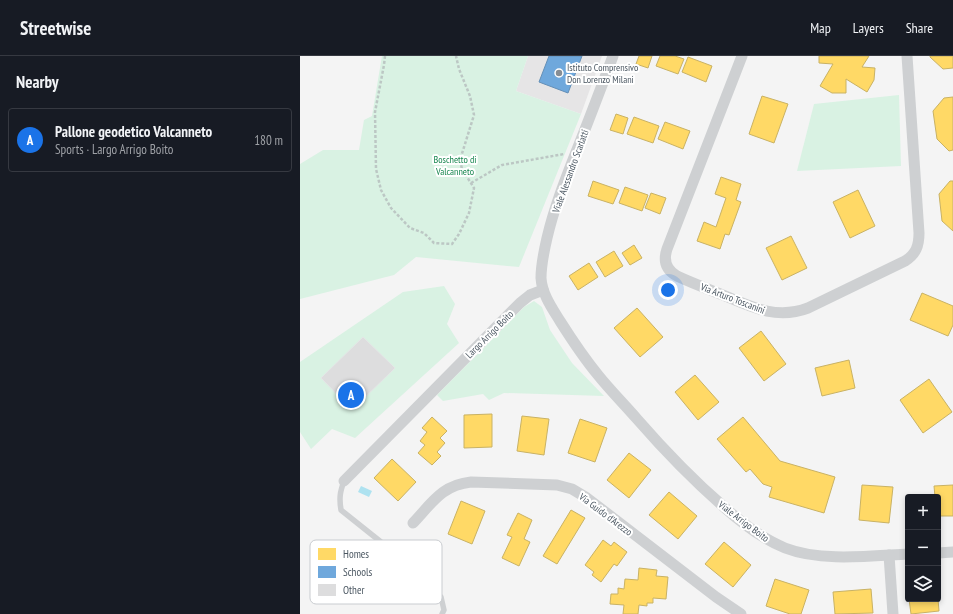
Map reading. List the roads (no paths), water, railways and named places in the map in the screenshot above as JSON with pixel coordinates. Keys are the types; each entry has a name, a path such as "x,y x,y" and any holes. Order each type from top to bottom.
{"street":[{"name":"Viale Alessandro Scarlatti","path":"543,290 541,280 544,254 561,191 613,56"},
{"name":"Via Arturo Toscanini","path":"742,56 667,249 665,264 669,271 677,276 751,307 770,312 785,313 808,308 906,261 916,251 919,233 907,56"},
{"name":"Viale Arrigo Boito","path":"543,290 548,302 576,346 598,376 666,452 708,492 757,533 790,550 814,555 848,556 905,554"},
{"name":"Largo Arrigo Boito","path":"344,481 520,303 530,295 543,290"},
{"name":"Via Guido d'Arezzo","path":"413,523 441,494 450,487 459,484 471,482 553,485 568,488 587,498 716,598 741,614"},
{"path":"941,553 953,552"},
{"path":"889,555 893,614"}],"lane":[{"path":"344,481 340,492 341,510 379,540"},
{"path":"442,601 444,610 442,614"}],"water":[{"path":"361,486 372,491 369,497 358,492"}],"place":[{"name":"Istituto Comprensivo Don Lorenzo Milani","path":"559,73"},
{"name":"Pallone geodetico Valcanneto","path":"351,395"}],"park label":[{"name":"Boschetto di Valcanneto","path":"455,164"}]}
